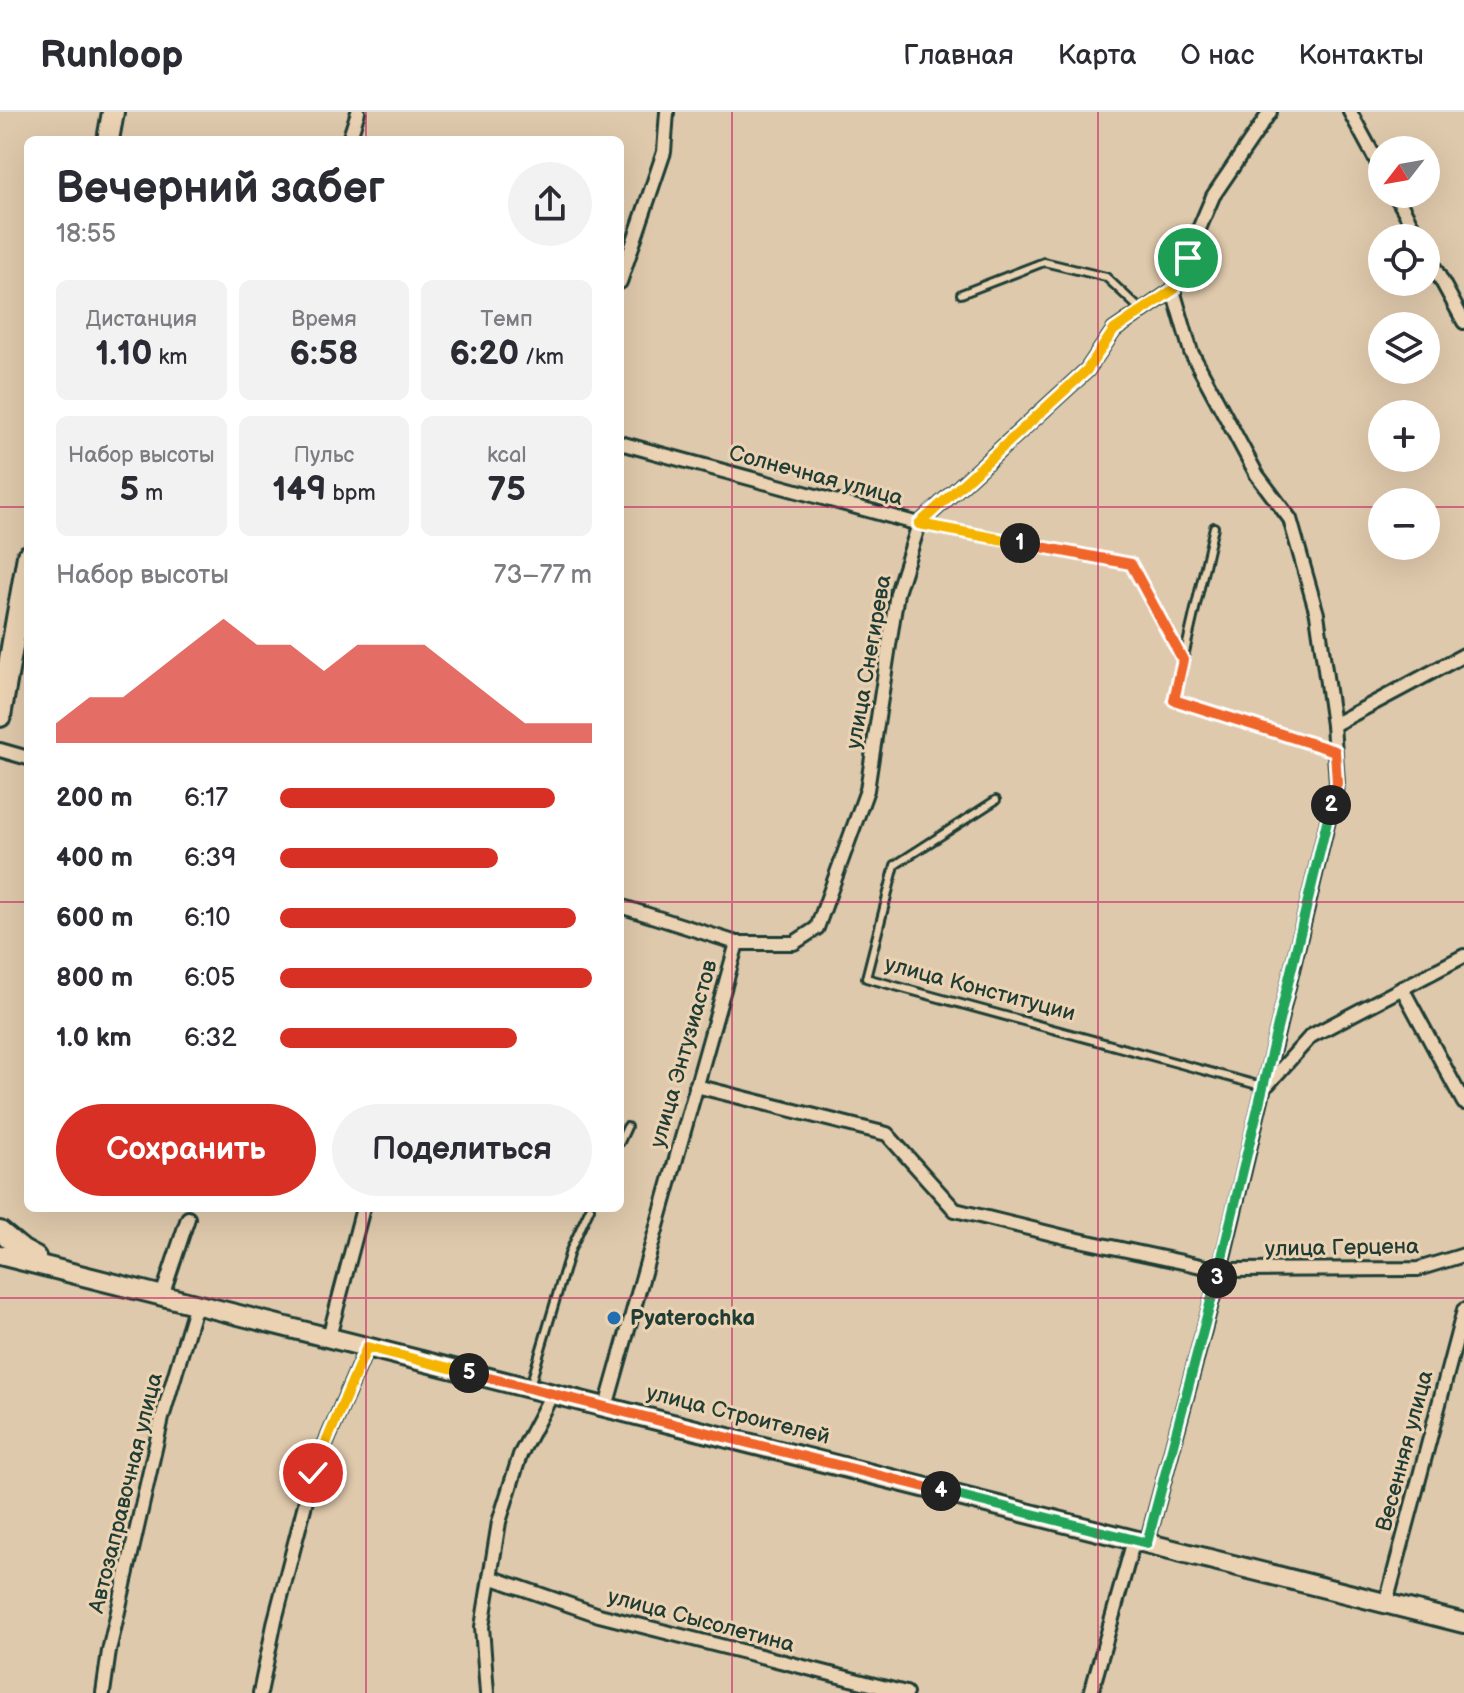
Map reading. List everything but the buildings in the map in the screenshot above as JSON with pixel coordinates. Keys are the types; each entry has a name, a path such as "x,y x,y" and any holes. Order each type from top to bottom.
{"main road":[{"path":"109,136 113,112"},
{"path":"0,716 24,579"},
{"path":"0,1231 23,1250 60,1270"},
{"name":"улица Строителей","path":"0,1255 1464,1623"}],"street":[{"path":"350,136 358,112"},
{"path":"624,270 664,152 667,112"},
{"path":"1091,1693 1140,1541 1220,1270 1337,783 1333,725 1317,614 1290,519 1257,475 1191,352 1173,290 1213,196 1270,112"},
{"path":"1350,112 1368,145"},
{"path":"1440,278 1464,322"},
{"name":"улица Снегирева","path":"737,943 794,943 817,928 867,790 897,593 919,524 1087,370 1114,330 1173,290"},
{"name":"Солнечная улица","path":"624,444 919,524"},
{"path":"1333,725 1464,655"},
{"path":"0,750 24,757"},
{"path":"624,907 737,943"},
{"name":"улица Энтузиастов","path":"606,1407 737,943"},
{"path":"1265,1087 1311,1036 1464,956"},
{"path":"1402,988 1464,1103"},
{"path":"696,1086 887,1134 955,1210 1220,1270"},
{"path":"329,1337 362,1212"},
{"path":"162,1296 188,1218"},
{"name":"улица Герцена","path":"1220,1270 1418,1269 1464,1255"},
{"name":"Автозаправочная улица","path":"103,1693 109,1651 162,1418 196,1304"},
{"name":"Весенняя улица","path":"1386,1603 1464,1310"},
{"path":"260,1693 275,1620 313,1473 367,1347"},
{"path":"487,1693 482,1627 499,1522 520,1455 552,1394"},
{"name":"улица Сысолетина","path":"490,1577 599,1615 906,1693"}],"lane":[{"path":"961,294 1044,262 1106,277 1142,311"},
{"name":"Солнечная улица","path":"919,524 1131,564 1183,660"},
{"path":"1214,527 1174,700 1335,751"},
{"name":"улица Конституции","path":"996,800 895,865 866,978 1265,1087"},
{"path":"624,1133 627,1127"},
{"path":"530,1388 570,1251 588,1212"}],"place":[{"name":"Pyaterochka","path":"614,1318"}],"route":[{"path":"313,1473 367,1347 1147,1543 1265,1087 1337,783 1335,751 1174,700 1183,660 1131,564 919,524 1087,370 1114,330 1173,290 1188,258"}]}
